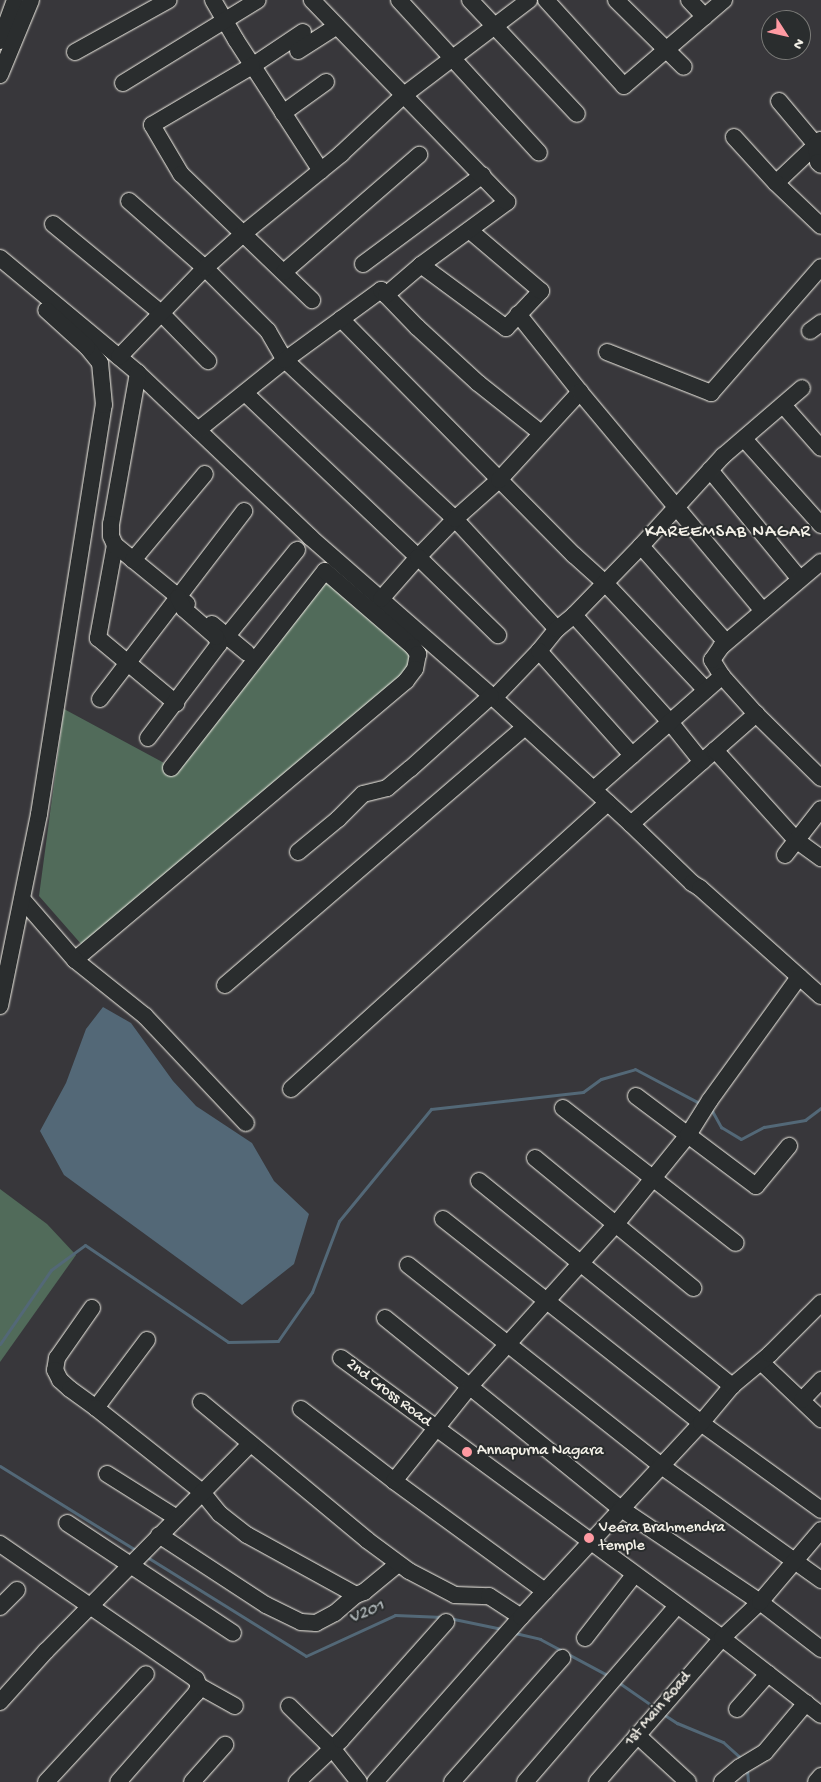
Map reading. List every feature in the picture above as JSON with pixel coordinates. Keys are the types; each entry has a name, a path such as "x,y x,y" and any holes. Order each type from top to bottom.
{"street":[{"path":"0,41 15,0"},
{"path":"0,75 31,0"},
{"path":"75,52 169,0"},
{"path":"213,0 252,66 320,171"},
{"path":"124,83 258,0"},
{"path":"312,0 507,202 421,265 386,295"},
{"path":"399,0 539,153"},
{"path":"470,0 577,114"},
{"path":"118,357 205,268 243,234 320,171 404,95 451,57 529,0"},
{"path":"546,0 624,86 724,0"},
{"path":"616,0 684,68"},
{"path":"689,0 705,17"},
{"path":"298,51 337,26"},
{"path":"303,32 252,66 152,125 181,174 312,300"},
{"path":"283,112 326,82"},
{"path":"779,101 819,141 818,162 821,165"},
{"path":"734,137 776,183 821,226"},
{"path":"776,183 819,141"},
{"path":"284,272 419,155"},
{"path":"362,264 483,175"},
{"path":"129,201 205,268 268,330 285,360 455,518 557,629"},
{"path":"53,224 162,314 208,361"},
{"path":"421,265 506,328 541,290 469,230"},
{"path":"0,258 138,373 310,536 594,789 692,883 700,888 821,996"},
{"path":"607,352 711,393 821,267"},
{"path":"0,278 6,275 87,347 100,363 104,405 39,814 0,1006"},
{"path":"198,430 285,360 382,290 417,328 478,383 542,433"},
{"path":"518,314 580,392 763,611"},
{"path":"341,319 499,480 574,555 605,583 706,690"},
{"path":"138,373 111,524 111,536 115,545 247,652"},
{"path":"298,852 338,819 363,794 387,788 492,697 641,546 723,456 744,440 802,388"},
{"path":"245,392 498,635"},
{"path":"381,599 455,518 499,480 580,392"},
{"path":"783,405 821,448"},
{"path":"744,440 821,525"},
{"path":"710,470 800,579"},
{"path":"133,560 205,474"},
{"path":"100,699 244,511"},
{"path":"115,545 98,638 176,703"},
{"path":"641,546 726,642"},
{"path":"227,636 297,550"},
{"path":"821,562 726,642 712,660 722,676 756,714 821,778"},
{"path":"75,960 406,681 415,669 418,654 413,647 325,571 172,768"},
{"path":"148,738 219,644 216,637 184,609 178,597"},
{"path":"574,615 670,722 702,762"},
{"path":"539,651 632,755"},
{"path":"594,789 722,676"},
{"path":"631,824 756,714"},
{"path":"225,985 525,727"},
{"path":"715,750 796,840 821,858"},
{"path":"291,1089 608,803"},
{"path":"784,855 821,809"},
{"path":"22,899 75,960 145,1016 246,1123"},
{"path":"394,1481 470,1386 582,1264 688,1135 799,977"},
{"path":"636,1096 756,1186 789,1146"},
{"path":"563,1108 736,1243"},
{"path":"535,1158 693,1288"},
{"path":"479,1181 732,1386"},
{"path":"443,1219 701,1423 821,1510"},
{"path":"408,1265 660,1465 821,1580"},
{"path":"375,1782 512,1626 701,1423 732,1386 761,1362 821,1303"},
{"path":"92,1308 57,1358 55,1370 60,1380 70,1390 96,1408 202,1492 220,1514 247,1535 356,1596"},
{"path":"384,1318 620,1508 760,1602 821,1649"},
{"path":"96,1408 147,1340"},
{"name":"2nd Cross Road","path":"341,1358 589,1543 722,1638 821,1715"},
{"path":"761,1362 821,1419"},
{"path":"802,1400 821,1380"},
{"path":"201,1402 366,1540 398,1564 455,1595 489,1596 512,1626"},
{"path":"301,1409 394,1481 545,1591"},
{"path":"0,1702 159,1535 250,1444"},
{"path":"107,1474 177,1518"},
{"path":"67,1523 233,1632"},
{"name":"1st Main Road","path":"597,1782 722,1638 760,1602 796,1562 821,1530"},
{"path":"159,1535 266,1605 301,1622 316,1623 335,1613 398,1564"},
{"path":"0,1544 196,1679 199,1686 235,1706"},
{"path":"585,1638 634,1575"},
{"path":"0,1606 17,1590"},
{"path":"525,1782 677,1606"},
{"path":"297,1782 332,1748 446,1622"},
{"path":"452,1782 562,1658"},
{"path":"46,1782 146,1674"},
{"path":"737,1709 768,1674"},
{"path":"118,1782 180,1712 196,1693 199,1686"},
{"path":"722,1782 740,1767 765,1752 806,1703"},
{"path":"289,1706 332,1748 359,1782"},
{"path":"637,1735 688,1782"},
{"path":"192,1782 225,1745"},
{"path":"816,1782 821,1776"}],"green space":[{"path":"314,571 412,654 412,668 82,945 39,896 64,709 166,764"},
{"path":"0,1189 47,1224 76,1255 0,1362"}],"water":[{"path":"103,1007 131,1023 173,1081 196,1106 252,1143 274,1181 309,1214 294,1264 242,1305 64,1175 40,1131 66,1083 86,1029"}],"waterway":[{"path":"0,1344 51,1270 85,1245 228,1342 278,1341 312,1292 339,1221 431,1109 583,1092 601,1079 635,1069 701,1104"},
{"path":"711,1109 721,1127 741,1139 764,1127 805,1120 821,1108"},
{"name":"V201","path":"0,1466 137,1551"},
{"name":"V201","path":"147,1557 306,1656 395,1615 443,1617"},
{"name":"V201","path":"449,1618 502,1629"},
{"name":"V201","path":"515,1633 540,1639 609,1676"},
{"name":"V201","path":"618,1682 654,1707"},
{"name":"V201","path":"663,1714 677,1723 723,1742 743,1760"},
{"name":"V201","path":"747,1770 748,1782"}],"place":[{"name":"Annapurna Nagara","path":"467,1452"},
{"name":"Veera Brahmendra temple","path":"589,1538"}],"district":[{"name":"KAREEMSAB NAGAR","path":"728,533"}]}
